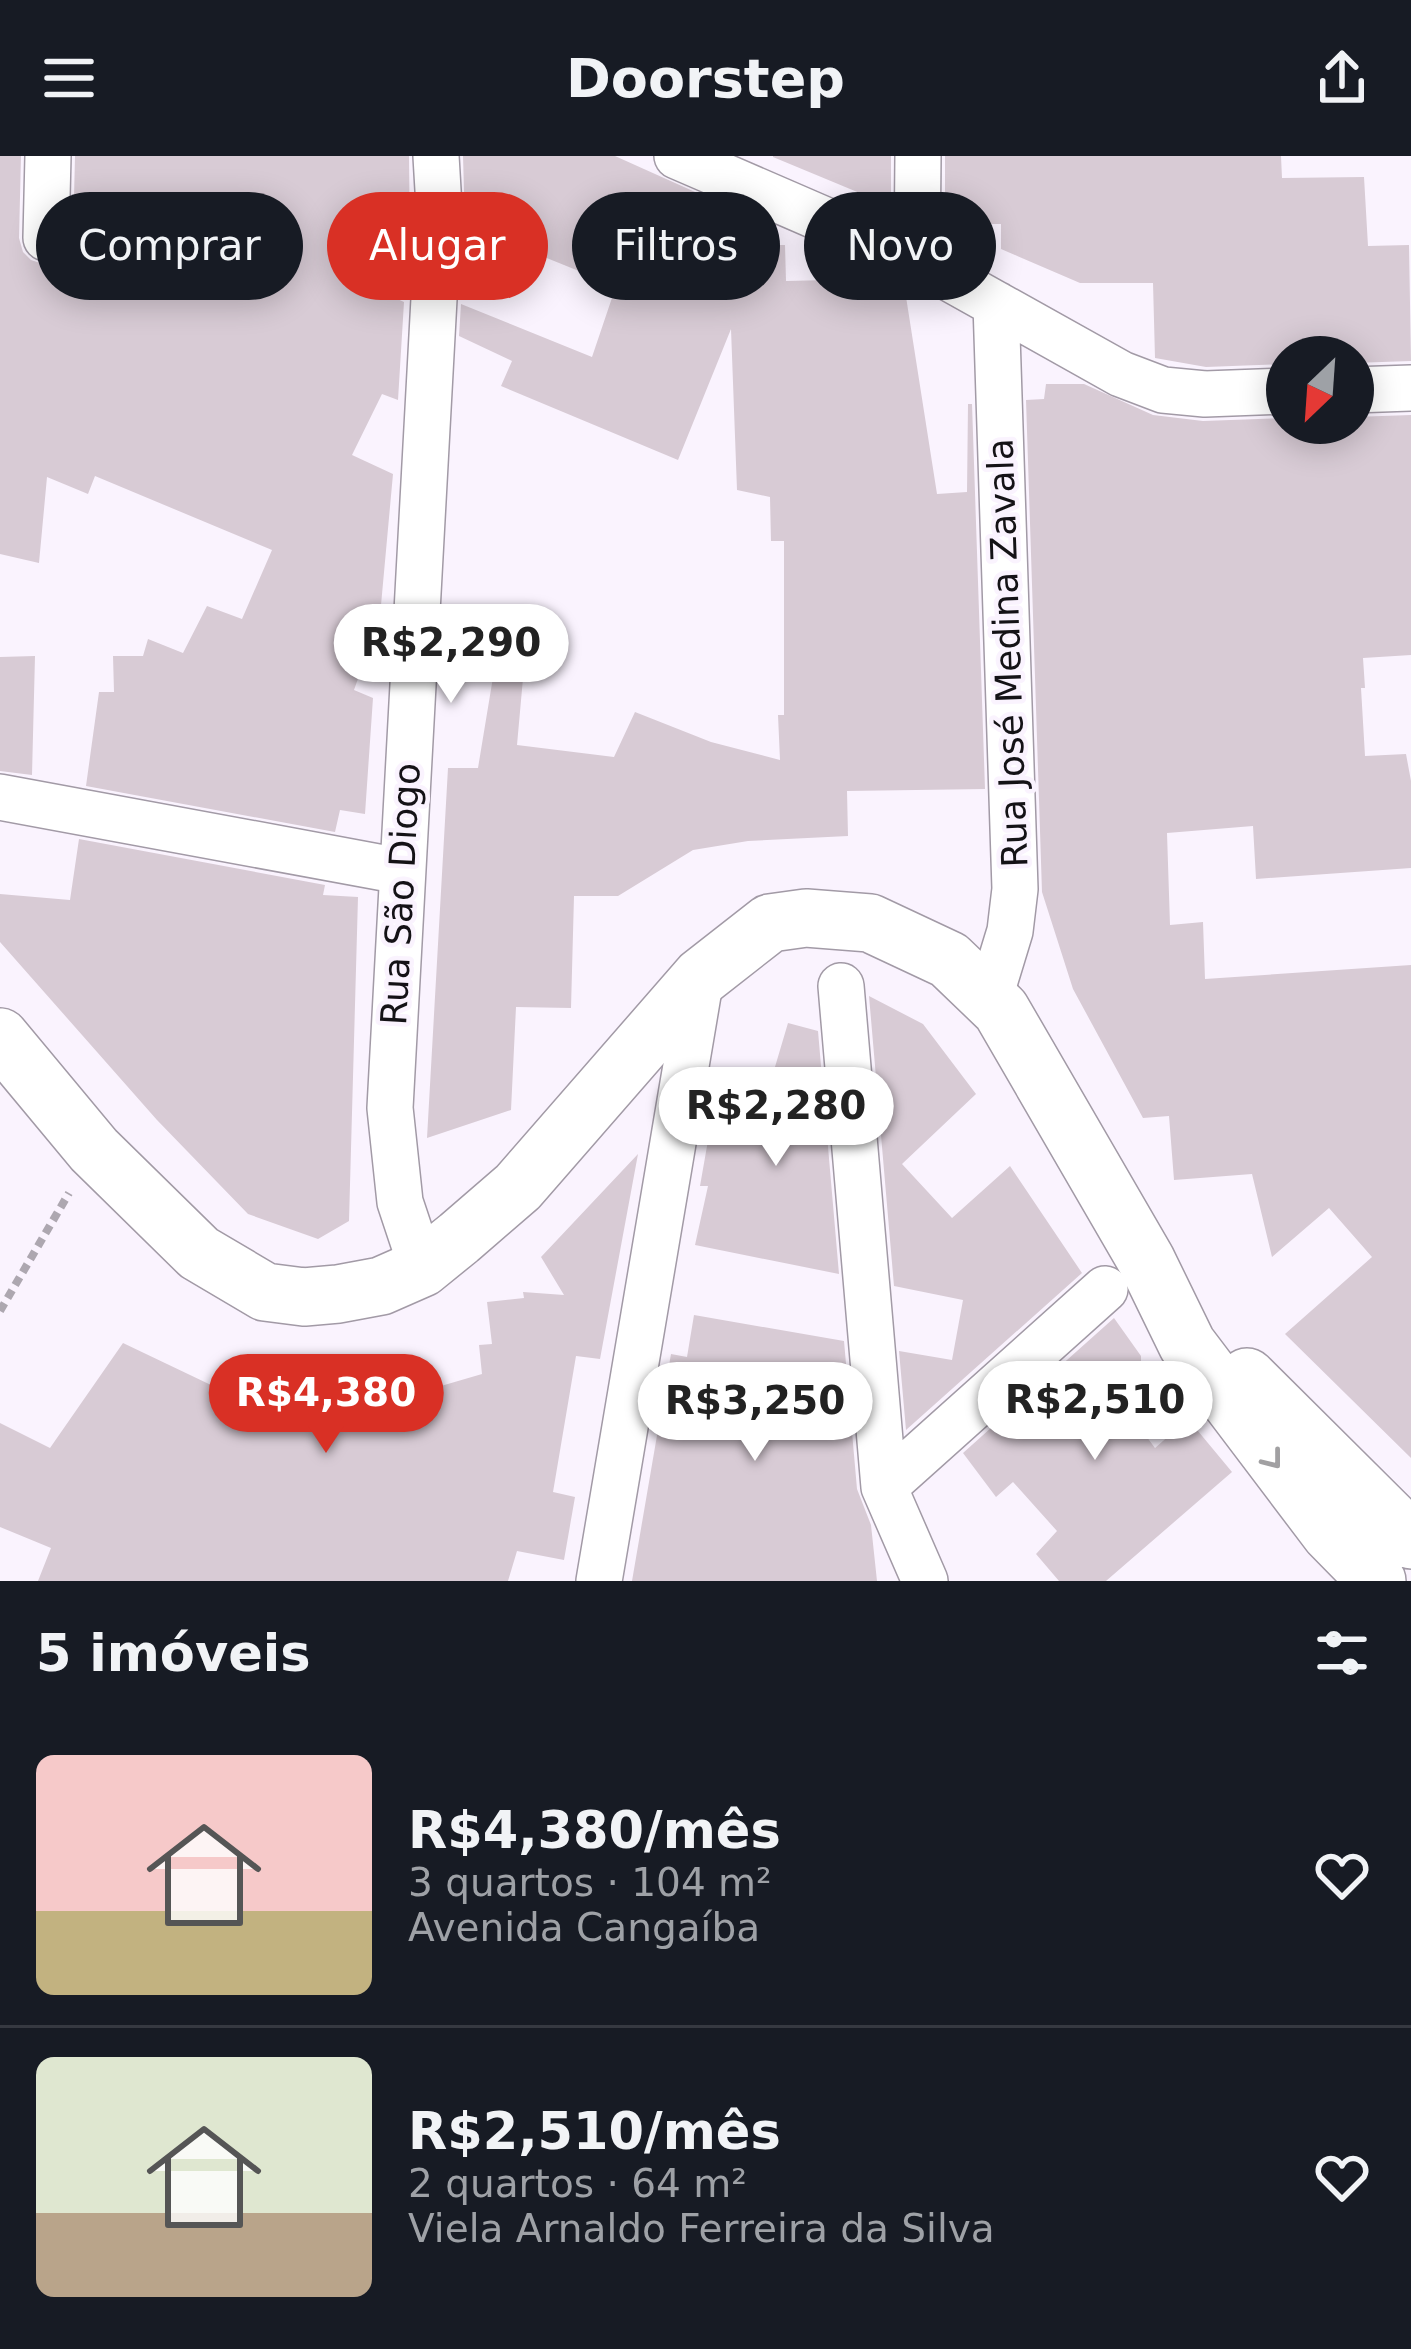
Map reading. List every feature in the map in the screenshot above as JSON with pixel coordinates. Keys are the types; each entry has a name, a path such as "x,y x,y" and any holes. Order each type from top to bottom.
{"main road":[{"path":"0,1037 94,1150 199,1253 265,1292 304,1297 338,1294 381,1286 422,1268 518,1187 701,976 770,922 839,918 870,923 950,960 1000,1010 1163,1293 1186,1344 1330,1533 1377,1581"},
{"path":"1163,1293 1411,1540"}],"street":[{"path":"47,192 48,156"},
{"name":"Rua São Diogo","path":"422,1268 400,1202 390,1108 439,207 436,156"},
{"path":"677,156 804,211"},
{"path":"918,192 919,156"},
{"path":"989,300 1121,374 1163,390 1266,392"},
{"name":"Rua José Medina Zavala","path":"988,1000 1010,931 1015,889 996,304"},
{"path":"1374,389 1411,388"},
{"path":"0,797 400,871"},
{"path":"599,1581 701,976"},
{"path":"841,986 884,1487 925,1581"},
{"path":"884,1487 1105,1289"}],"path":[{"path":"0,1311 94,1150"}],"building":[{"path":"0,156 21,156 19,238 23,252 36,262 36,300 303,300 303,192 74,192 75,156 409,156 409,192 327,192 327,300 404,302 398,400 382,394 352,455 393,474 380,616 354,690 373,698 365,814 340,810 335,832 86,786 99,692 114,692 113,656 143,656 148,639 183,653 207,606 242,619 272,550 95,476 88,494 47,477 39,563 0,554"},
{"path":"463,156 615,156 695,192 572,192 572,268 548,259 548,192 464,192"},
{"path":"891,156 891,192 857,192 773,157"},
{"path":"945,156 1281,156 1282,178 1364,177 1368,246 1409,245 1411,361 1374,362 1374,336 1266,336 1266,365 1206,367 1155,358 1153,283 1080,283 1001,249 996,192 945,192"},
{"path":"780,245 785,245 786,281 804,281 804,300 907,300 937,494 967,492 968,404 972,404 985,789 847,791 848,836 748,841 693,850 618,896 574,896 571,1008 516,1007 511,1110 427,1138 448,768 478,768 497,653 525,656 517,745 614,757 635,712 711,742 780,760 784,541 771,541 770,497 737,490 731,329 678,460 501,386 512,361 459,336 461,304 592,357 611,300 780,300"},
{"path":"1046,384 1084,384 1153,415 1203,421 1266,419 1266,444 1374,444 1374,416 1411,415 1411,655 1363,658 1365,688 1361,688 1365,756 1406,754 1411,781 1411,868 1256,879 1253,826 1167,833 1170,925 1203,922 1205,979 1411,965 1411,1458 1285,1334 1372,1257 1329,1208 1272,1257 1252,1174 1174,1180 1169,1116 1143,1118 1073,989 1042,892 1026,400 1044,399"},
{"path":"35,656 32,775 0,771 0,657"},
{"path":"79,839 325,885 323,895 358,897 349,1221 318,1239 248,1214 157,1120 0,942 0,894 70,900"},
{"path":"869,996 923,1024 976,1094 902,1164 952,1218 1010,1166 1082,1273 906,1430 899,1351 952,1360 963,1300 894,1286"},
{"path":"788,1023 818,1031 839,1274 695,1245 708,1186 700,1186 710,1129 737,1134 742,1102 764,1104"},
{"path":"638,1154 600,1359 576,1356 553,1492 575,1497 564,1560 517,1551 508,1581 38,1581 51,1548 0,1527 0,1423 50,1448 123,1343 211,1385 215,1376 261,1388 267,1363 334,1371 334,1378 398,1379 400,1398 482,1374 479,1345 492,1344 487,1302 524,1298 523,1292 564,1295 541,1257"},
{"path":"694,1315 844,1341 857,1489 871,1525 877,1581 632,1581 671,1354 687,1357"},
{"path":"1114,1318 1141,1356 1141,1369 1114,1393 1155,1448 1188,1419 1232,1472 1106,1581 1059,1581 1036,1554 1057,1531 1013,1482 996,1497 963,1453"}]}
